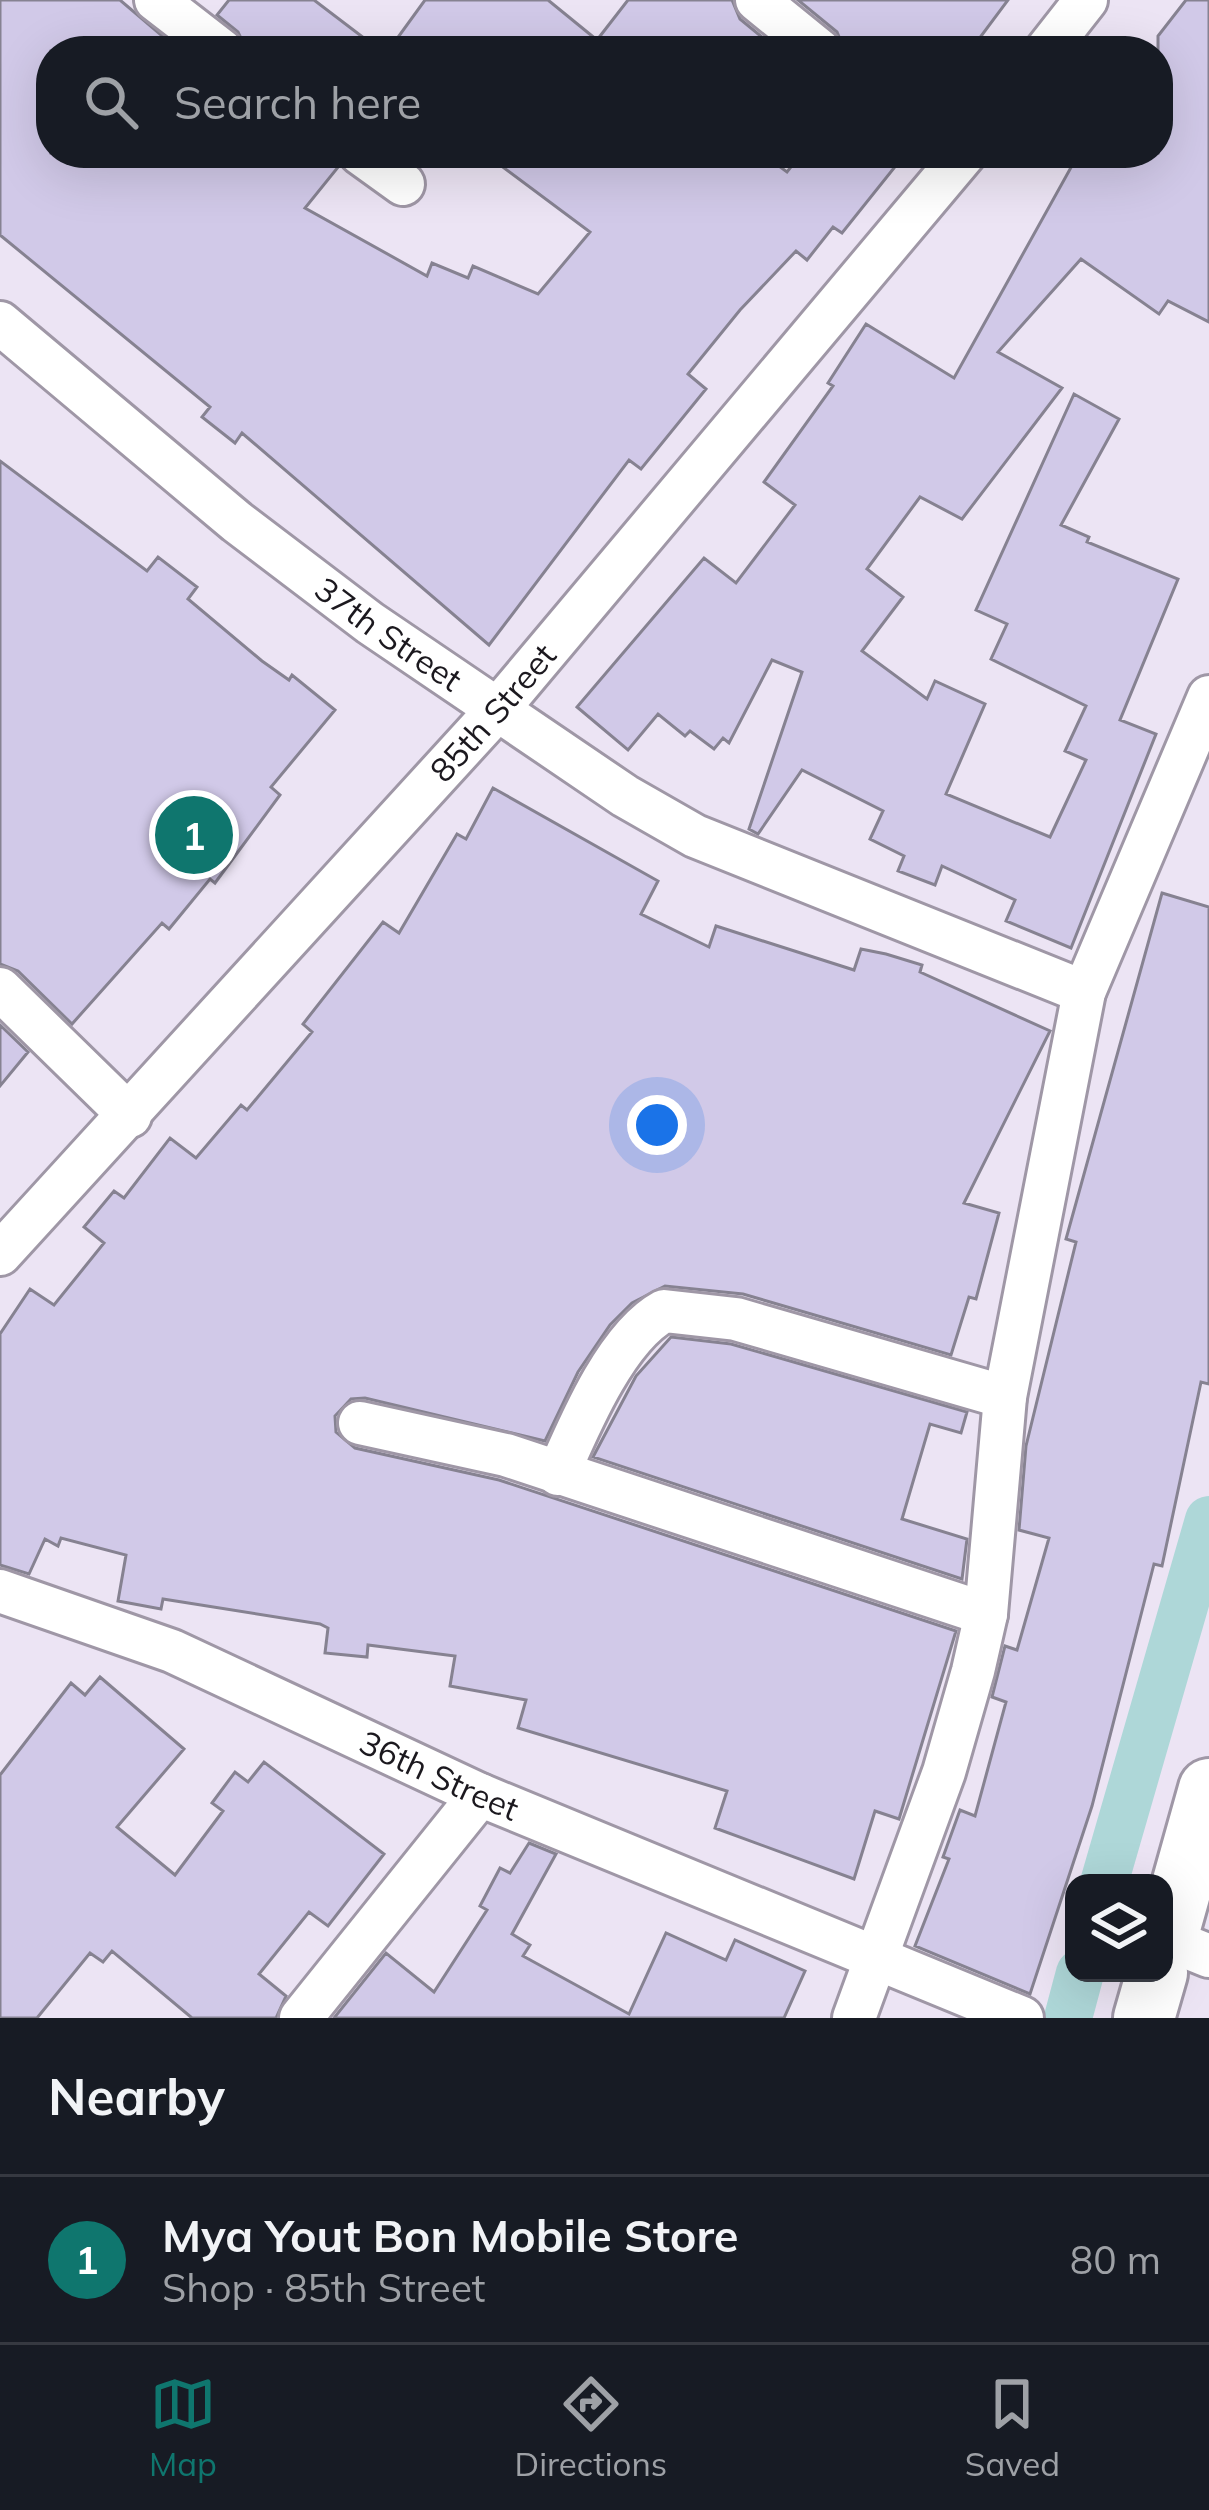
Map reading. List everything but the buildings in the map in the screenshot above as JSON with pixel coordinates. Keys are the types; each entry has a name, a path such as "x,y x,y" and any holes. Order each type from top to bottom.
{"main road":[{"path":"1144,2018 1174,1954 1209,1789"}],"street":[{"path":"155,0 202,36"},
{"path":"757,0 801,36"},
{"path":"1058,36 1086,0"},
{"path":"381,168 403,184"},
{"name":"85th Street","path":"0,1254 496,710 951,168"},
{"name":"37th Street","path":"0,323 237,522 496,710 695,836 1084,992"},
{"path":"854,2018 944,1772 986,1614 1006,1397 1084,992 1209,698"},
{"path":"0,988 130,1116"},
{"path":"558,1474 640,1328 664,1312 736,1319 1006,1397"},
{"path":"360,1423 506,1455 807,1550 986,1614"},
{"name":"36th Street","path":"0,1591 172,1651 480,1795 1022,2018"},
{"path":"301,2018 480,1795"}],"waterway":[{"path":"1107,1874 1209,1520"},
{"path":"1068,2018 1078,1982"}],"place":[{"name":"Mya Yout Bon Mobile Store","path":"194,835"}]}
